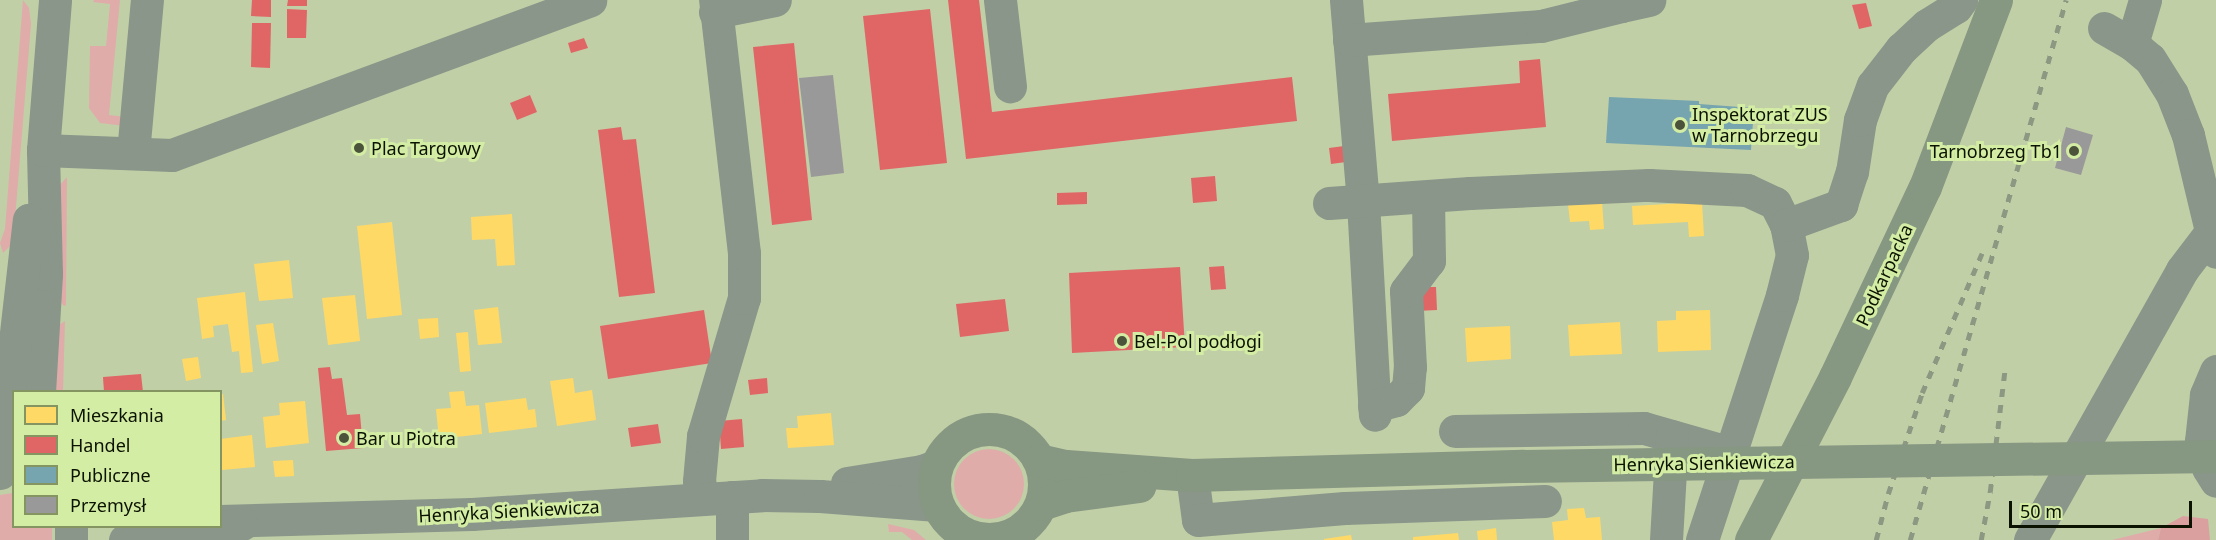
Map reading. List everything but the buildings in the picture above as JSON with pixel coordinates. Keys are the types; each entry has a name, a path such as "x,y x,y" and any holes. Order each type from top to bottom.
{"main road":[{"name":"Podkarpacka","path":"1751,540 1836,377 1924,187 1996,0"},
{"path":"995,429 1013,434 1028,445 1039,460 1044,474 1041,504 1019,535 982,540 955,529 937,505 933,486 936,466 945,449 959,437 976,430 995,429"},
{"name":"Henryka Sienkiewicza","path":"1039,460 1065,466 1192,475 1523,466 2216,456"},
{"name":"Henryka Sienkiewicza","path":"1041,504 1065,496 1147,485 1192,475"}],"street":[{"path":"39,390 46,274 43,150 55,0"},
{"path":"133,153 147,0"},
{"path":"43,150 172,155 590,0"},
{"path":"732,540 732,497 699,482 703,436 744,298 744,253 715,6 775,0"},
{"path":"1000,0 1010,86"},
{"path":"1346,0 1363,202 1375,411 1396,400 1408,388 1410,367 1406,291 1429,261 1428,197"},
{"path":"1786,225 1841,205 1852,172 1860,120 1873,85 1901,49 1927,25 1956,7 1961,0"},
{"path":"2132,44 2145,0"},
{"path":"1349,40 1541,26 1630,2"},
{"path":"2030,540 2182,270 2214,242 2208,184 2172,94 2156,66 2132,44 2104,28"},
{"path":"0,475 7,434 11,270 43,150"},
{"path":"1329,203 1649,185 1747,190 1774,203 1786,225 1792,255 1702,540"},
{"path":"1368,293 1406,291"},
{"path":"2216,370 2206,395 2200,441 2208,468 2216,481"},
{"path":"1455,431 1644,428 1731,453"},
{"path":"1666,540 1672,436"},
{"name":"Henryka Sienkiewicza","path":"125,540 215,530 256,522 471,526 890,477 936,466"},
{"path":"1192,475 1199,530 1345,508 1545,501"},
{"name":"Henryka Sienkiewicza","path":"732,497 820,496 937,505"}],"shaded area":[{"path":"23,0 29,8 31,24 13,243 3,253 0,243 5,229"},
{"path":"94,0 120,0 109,115 126,117 125,126 100,123 89,108 90,46 106,46 110,4 93,2"},
{"path":"67,177 66,305 64,306 55,296 60,185"},
{"path":"65,321 63,390 50,390 56,327"},
{"path":"989,449 1002,452 1014,459 1021,471 1024,484 1021,497 1014,509 1002,516 989,519 976,516 964,509 957,497 954,484 957,471 964,459 976,452"},
{"path":"12,493 12,528 52,528 52,540 0,540 0,495"},
{"path":"2183,516 2208,519 2210,540 2158,540 2161,528"},
{"path":"888,524 914,530 926,540 912,540 902,532 889,532"},
{"path":"2161,528 2158,540 2112,540"}],"railway":[{"path":"1910,540 2066,0"},
{"path":"1876,540 1888,494 1922,393 1982,253"},
{"path":"1981,540 1990,492 2005,368"}],"place":[{"name":"Inspektorat ZUS w Tarnobrzegu","path":"1680,125"},
{"name":"Plac Targowy","path":"359,148"},
{"name":"Tarnobrzeg Tb1","path":"2074,151"},
{"name":"Bel-Pol podłogi","path":"1122,341"},
{"name":"Bar u Piotra","path":"344,438"}]}
